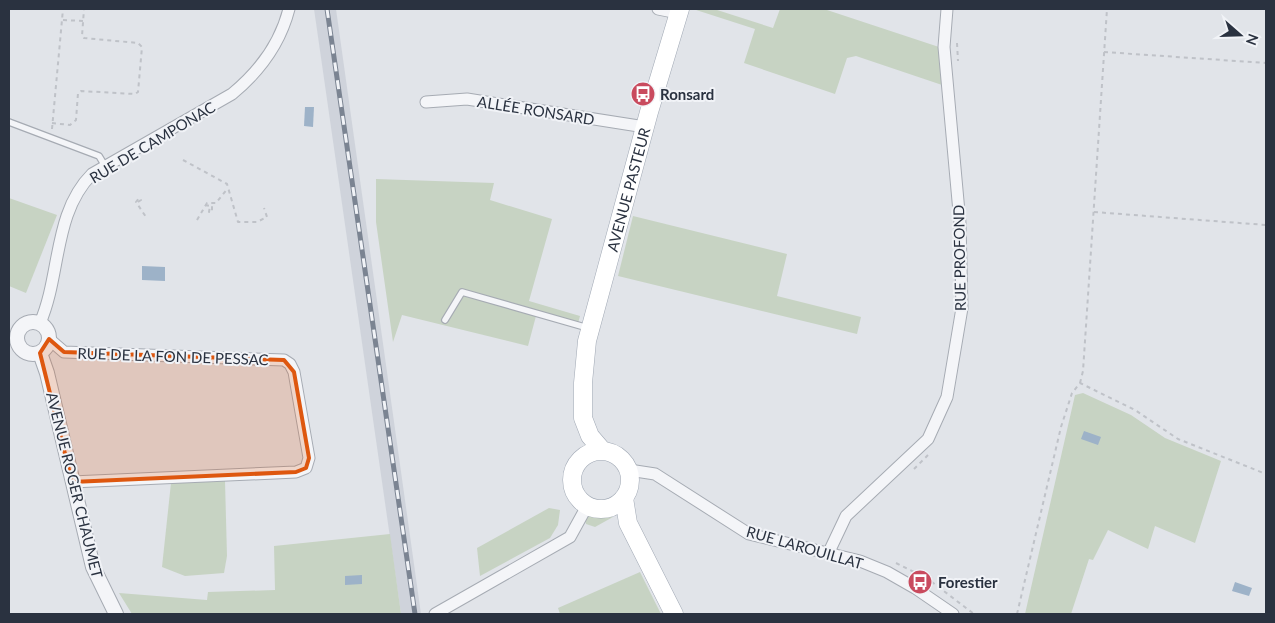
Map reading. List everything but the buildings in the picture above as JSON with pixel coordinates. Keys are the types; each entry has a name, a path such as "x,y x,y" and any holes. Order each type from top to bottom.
{"main road":[{"name":"AVENUE PASTEUR","path":"602,450 590,436 583,418 583,383 589,334 645,127 679,11"},
{"name":"AVENUE PASTEUR","path":"580,460 576,424 577,382 580,354 589,334"},
{"path":"602,450 617,455 629,470 629,489 617,503 595,508 587,506 574,491 572,472 580,460 592,452 602,450"},
{"path":"617,503 674,614"}],"street":[{"name":"RUE DE CAMPONAC","path":"40,323 50,297 61,235 70,206 85,180 105,166 214,104 246,82 268,56 284,27 290,9"},
{"path":"658,9 679,11"},
{"name":"RUE PROFOND","path":"828,554 846,516 928,439 940,416 948,392 962,308 960,223 944,47 947,9"},
{"name":"ALLÉE RONSARD","path":"426,102 467,99 645,127"},
{"path":"40,323 47,330 49,339 47,347 40,353 26,353 19,346 13,335 25,324 40,323"},
{"name":"RUE DE LA FON DE PESSAC","path":"49,339 64,352 284,360 290,364 294,372 309,458 306,468 296,472 72,482"},
{"name":"AVENUE ROGER CHAUMET","path":"40,353 47,373 93,567 116,614"},
{"name":"RUE LAROUILLAT","path":"629,470 655,474 749,534 860,561 887,572 915,588 953,614"},
{"path":"435,614 570,537 587,506"}],"lane":[{"path":"9,122 99,156 105,166"},
{"path":"445,320 462,292 589,334"}],"path":[{"path":"51,138 63,9"},
{"path":"52,123 70,125 76,120 78,93 81,91 136,94 138,92 142,47 138,43 84,38 82,36 84,9"},
{"path":"1018,614 1061,427 1072,393 1080,383 1083,371 1107,9"},
{"path":"62,20 83,21"},
{"path":"956,39 958,68"},
{"path":"1104,52 1266,63"},
{"path":"183,160 227,184 238,222 257,222 267,217 264,208"},
{"path":"197,220 205,205 207,203 216,203 228,188"},
{"path":"138,202 141,200 139,198 136,202 146,217"},
{"path":"205,205 210,206 209,212 212,212 212,205"},
{"path":"1094,212 1266,225"},
{"path":"1080,383 1135,410 1178,439 1266,474"},
{"path":"910,472 924,461 930,453"},
{"path":"890,560 928,579 974,614"}],"highlighted area":[{"path":"49,339 64,352 284,360 294,372 309,458 306,468 296,472 72,482 40,353"}],"shaded area":[{"path":"314,9 336,9 421,614 401,614"}],"green space":[{"path":"693,9 714,9 773,28 780,9 824,9 942,48 945,86 856,56 847,58 835,94 744,63 755,29"},
{"path":"376,179 494,183 490,200 552,219 529,301 580,316 577,327 536,316 528,346 402,315 393,342 376,222"},
{"path":"9,198 57,215 26,293 9,286"},
{"path":"633,216 787,254 777,296 861,317 857,334 618,276"},
{"path":"1083,393 1131,415 1165,438 1221,461 1195,543 1155,526 1148,549 1108,530 1093,560 1089,559 1071,614 1025,614 1075,395"},
{"path":"225,481 227,556 224,573 185,576 162,567 171,483"},
{"path":"549,508 560,510 558,525 550,538 480,576 477,548"},
{"path":"591,513 607,514 613,517 595,527 586,524 585,520"},
{"path":"390,534 401,614 132,614 119,593 207,600 208,592 275,590 274,546"},
{"path":"640,572 661,614 560,614 558,608"}],"water":[{"path":"305,107 314,107 313,127 304,126"},
{"path":"142,266 165,267 165,281 142,280"},
{"path":"1084,431 1101,437 1098,445 1081,439"},
{"path":"362,575 362,584 345,585 345,576"},
{"path":"1235,582 1252,588 1249,596 1232,591"}],"railway":[{"path":"327,9 415,614"}],"place":[{"name":"Ronsard","path":"643,94"},
{"name":"Forestier","path":"920,582"}]}
